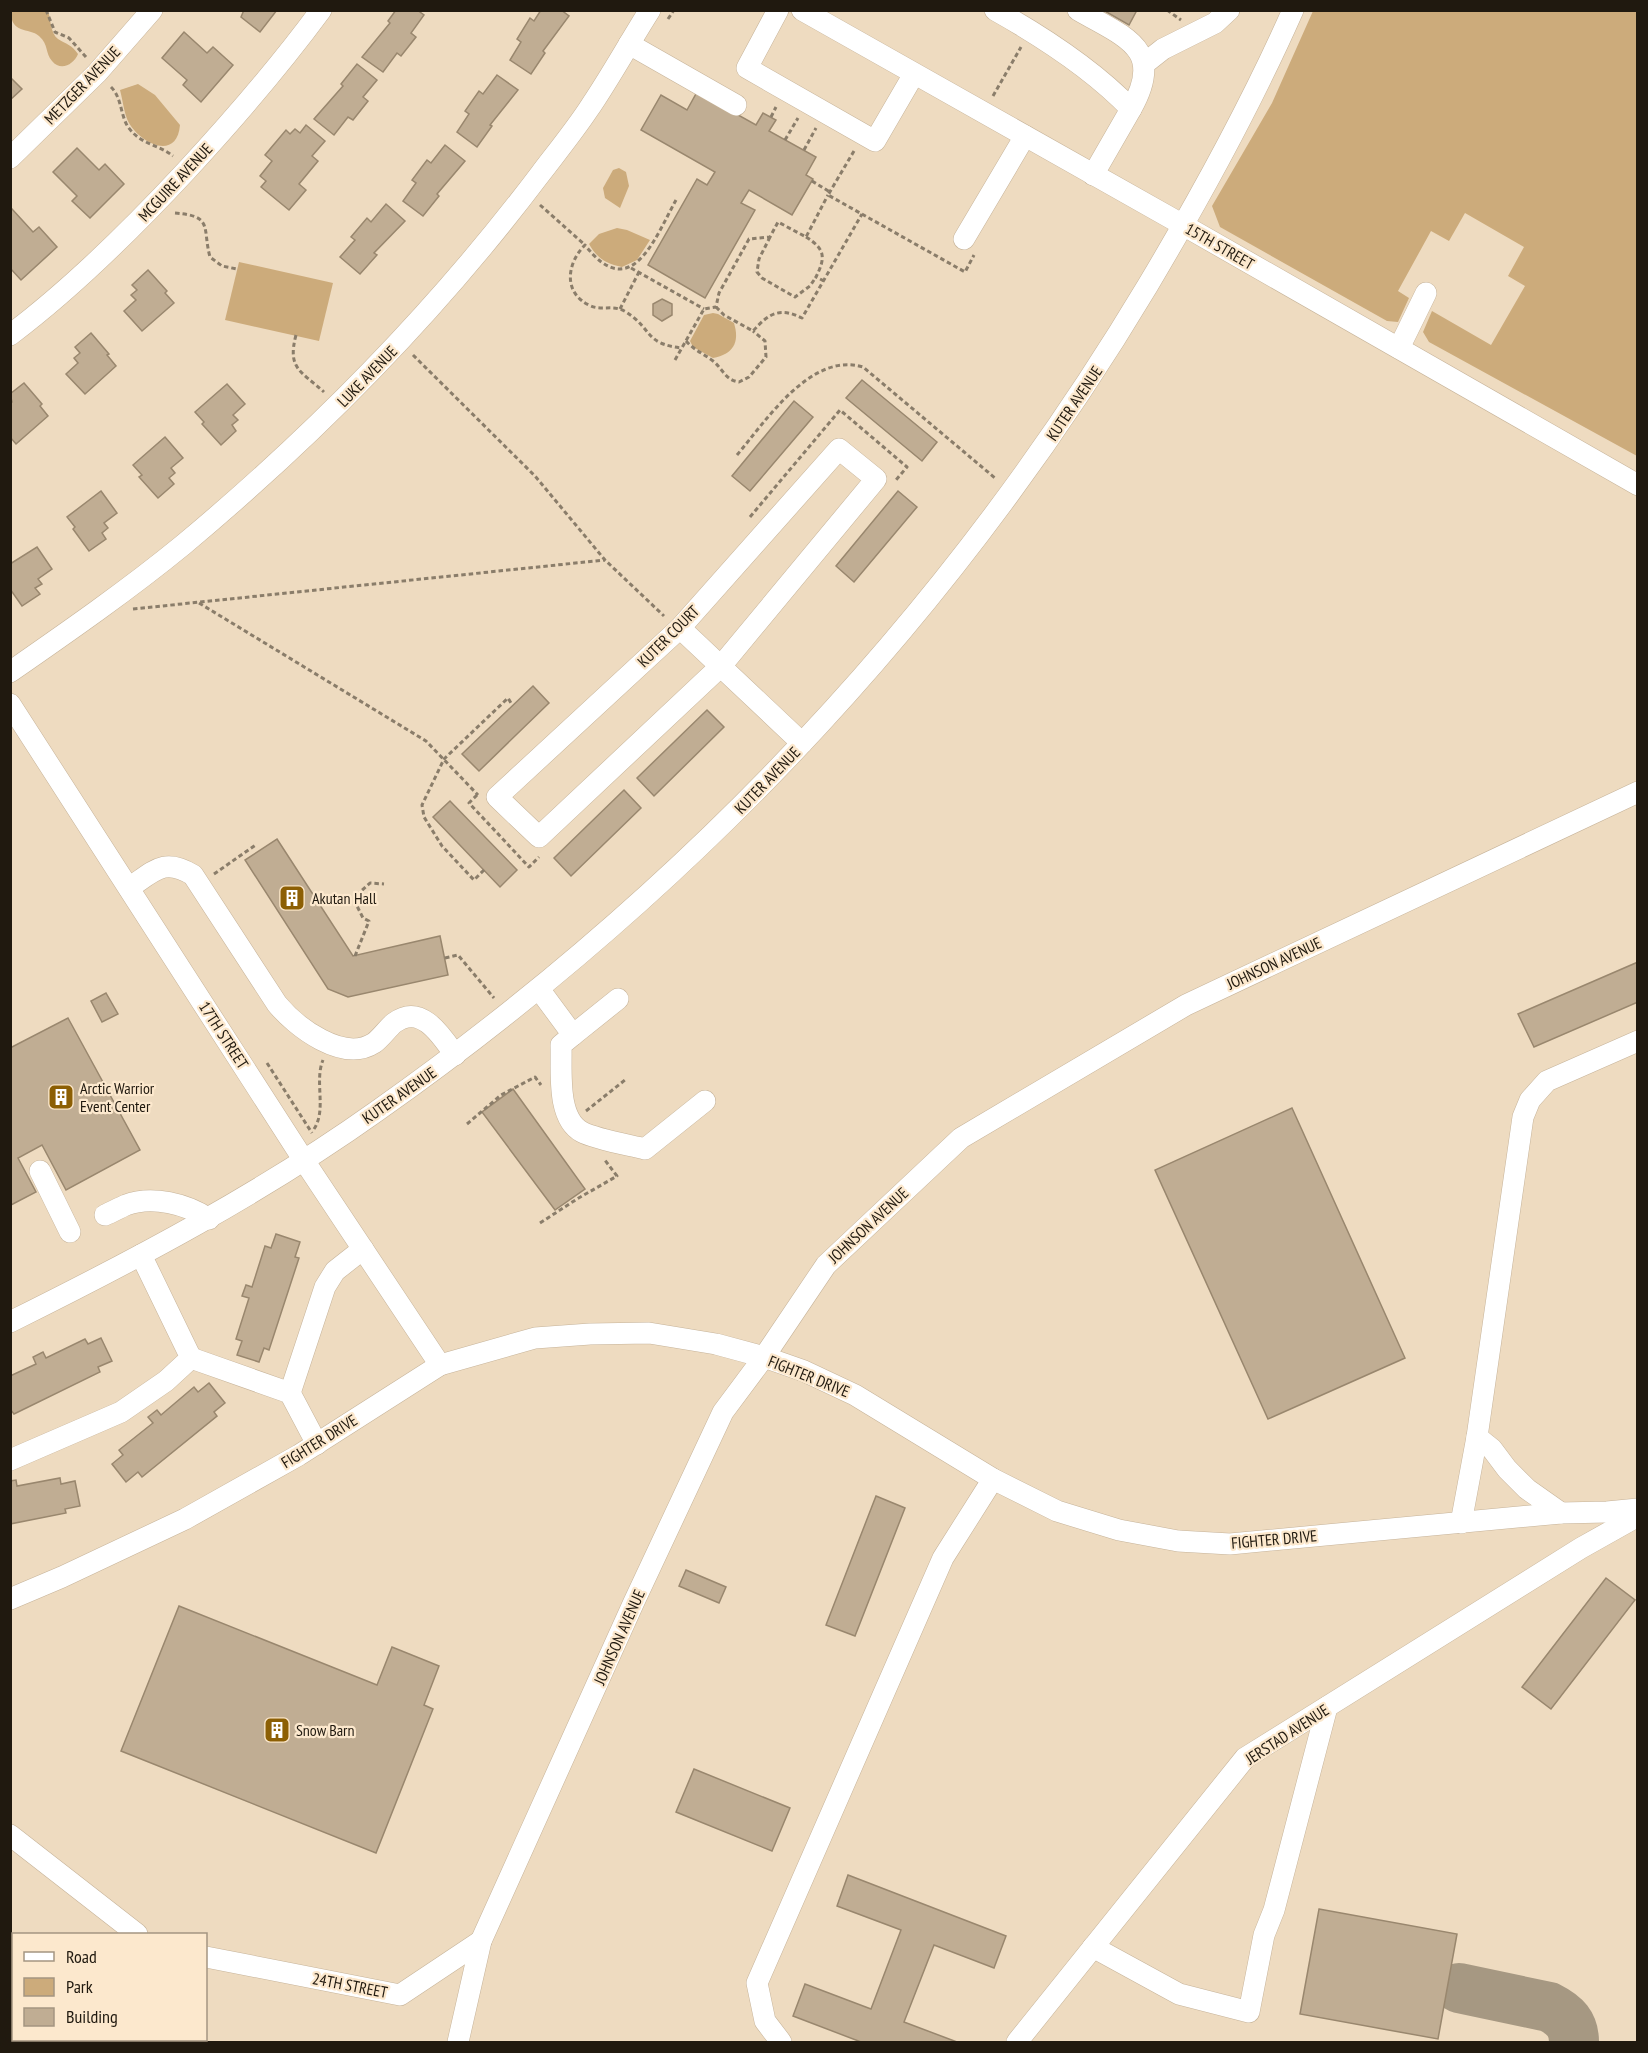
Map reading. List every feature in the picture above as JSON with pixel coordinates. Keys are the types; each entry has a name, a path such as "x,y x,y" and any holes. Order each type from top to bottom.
{"street":[{"name":"METZGER AVENUE","path":"10,158 97,73 152,10"},
{"name":"MCGUIRE AVENUE","path":"10,335 45,309 149,210 237,116 321,10"},
{"name":"LUKE AVENUE","path":"10,672 108,602 182,545 338,406 454,282 504,223 588,110 650,10"},
{"path":"778,10 747,68 875,141 914,74"},
{"name":"15TH STREET","path":"802,10 828,17 914,74 1638,484"},
{"path":"995,10 1030,31 1115,93 1131,109"},
{"path":"1078,10 1128,39 1140,51 1144,64 1144,79 1140,93 1093,175"},
{"path":"1144,64 1163,49 1215,23 1229,10"},
{"name":"KUTER AVENUE","path":"10,1322 209,1219 373,1114 539,989 642,900 734,815 852,690 932,596 1031,466 1104,358 1184,225 1234,135 1293,10"},
{"path":"629,44 736,105"},
{"path":"970,245 1025,136"},
{"path":"1399,348 1426,293"},
{"name":"KUTER COURT","path":"839,450 876,479 721,666 539,837 497,796 680,628 839,450"},
{"path":"680,628 802,743"},
{"name":"17TH STREET","path":"10,704 303,1159 440,1365"},
{"name":"JOHNSON AVENUE","path":"458,2043 481,1941 628,1615 723,1412 764,1357 826,1265 961,1138 1186,1005 1638,792"},
{"path":"129,888 157,869 168,866 180,867 193,875 277,1004 291,1020 330,1045 353,1048 373,1043 396,1022 406,1017 419,1018 431,1023 455,1054"},
{"path":"539,989 573,1035"},
{"path":"618,999 561,1045 564,1105 570,1123 582,1132 645,1149 705,1101"},
{"path":"1461,1523 1478,1437 1523,1117 1530,1100 1547,1081 1638,1041"},
{"path":"40,1171 70,1233"},
{"path":"105,1215 128,1204 156,1201 178,1204 197,1211 209,1219"},
{"path":"290,1393 325,1287 335,1270 363,1249"},
{"path":"141,1255 190,1358 290,1393 317,1444"},
{"name":"FIGHTER DRIVE","path":"10,1599 185,1519 317,1444 440,1365 535,1338 602,1334 649,1333 716,1344 804,1371 855,1395 993,1479 1057,1510 1119,1530 1178,1541 1230,1544 1561,1513 1638,1509"},
{"path":"10,1460 121,1412 166,1381 190,1358"},
{"path":"1478,1437 1492,1449 1507,1469 1527,1489 1561,1513"},
{"path":"781,2043 765,2020 757,1983 943,1558 993,1479"},
{"name":"JERSTAD AVENUE","path":"1017,2043 1245,1758 1581,1548 1638,1516"},
{"path":"1093,1947 1179,1994 1249,2012 1264,1935 1274,1910 1327,1707"},
{"path":"10,1835 134,1933"},
{"name":"24TH STREET","path":"207,1957 400,1995 481,1941"}],"path":[{"path":"46,10 55,32 69,38 97,73 118,94 128,126 137,137 151,146 171,153 187,169"},
{"path":"983,112 1030,31"},
{"path":"771,117 779,102"},
{"path":"785,140 800,114"},
{"path":"804,150 818,124"},
{"path":"806,237 857,146"},
{"path":"812,181 862,214 965,272 970,245"},
{"path":"631,268 648,250 676,200"},
{"path":"540,205 585,245 596,259 622,269 631,268 704,309 716,306"},
{"path":"149,210 192,214 200,219 208,233 210,257 222,266 237,269"},
{"path":"753,331 762,321 779,312 788,312 802,318 862,214"},
{"path":"778,222 806,237 819,247 822,254 823,260 816,277 804,292 795,297 762,278 757,272 757,266 770,237 778,222"},
{"path":"716,306 719,293 749,239 770,237"},
{"path":"585,245 569,275 572,289 583,302 591,306 620,309 638,320 656,342 682,348"},
{"path":"620,309 639,272"},
{"path":"816,277 824,281"},
{"path":"686,342 698,353 715,362 727,377 739,382 749,377 766,357 765,341 753,331 723,315 716,306"},
{"path":"675,360 704,309"},
{"path":"296,335 292,351 295,365 338,406"},
{"path":"400,341 535,476 605,560 665,617 680,628"},
{"path":"737,455 788,395 801,384 830,368 855,364 863,367 1001,483"},
{"path":"892,485 908,467"},
{"path":"108,602 132,609 605,560"},
{"path":"198,602 426,741 478,795"},
{"path":"484,870 474,880 442,846 422,812 425,798 444,759 508,698 511,703"},
{"path":"355,956 369,921 359,912 357,906 360,892 370,884 384,884"},
{"path":"303,1159 318,1119 319,1071 330,1045"},
{"path":"540,1223 617,1176 602,1157"}],"green space":[{"path":"11,10 48,11 55,36 78,54 76,58 67,65 56,64 50,58 39,36 17,27"},
{"path":"1313,11 1637,11 1637,456 1429,342 1423,332 1432,311 1491,345 1525,286 1508,276 1524,247 1465,213 1449,241 1431,231 1398,291 1409,298 1398,322 1387,321 1220,227 1212,206 1272,103"},
{"path":"138,84 155,95 180,125 172,143 166,146 150,142 135,131 129,123 120,90"},
{"path":"619,168 626,172 629,186 620,208 605,198 603,188 613,170"},
{"path":"617,228 650,240 637,260 622,267 602,260 589,244 599,234"},
{"path":"239,262 333,283 319,341 225,320"},
{"path":"713,313 734,323 736,336 733,347 726,354 713,358 693,347 690,341 704,315"}],"building":[{"path":"244,10 277,10 260,32 241,17"},
{"path":"396,10 417,10 424,15 411,33 416,37 401,56 397,53 383,72 362,57 390,23 388,21"},
{"path":"541,10 561,10 569,16 543,51 545,53 531,74 510,60 521,42 517,39 530,18 534,21"},
{"path":"1103,10 1137,10 1129,25"},
{"path":"184,32 207,53 213,47 233,65 201,102 183,85 187,80 162,58"},
{"path":"357,64 377,80 363,97 368,101 353,120 348,117 334,135 314,119 343,86 341,84"},
{"path":"497,75 518,90 490,125 492,126 477,147 457,132 469,114 465,111 479,91 483,94"},
{"path":"10,77 22,89 10,100"},
{"path":"697,92 756,125 763,113 776,120 769,131 816,157 806,175 813,179 792,215 749,190 741,203 755,210 705,298 648,265 697,179 707,185 715,172 641,130 661,95 687,110"},
{"path":"306,125 325,141 312,156 318,161 299,184 306,190 289,210 261,187 266,181 260,176 272,161 265,155 286,130 290,134 295,129 300,133"},
{"path":"445,145 465,161 437,194 439,196 423,216 403,201 416,183 412,180 427,160 431,163"},
{"path":"77,148 99,170 105,164 124,184 90,218 72,201 77,196 53,172"},
{"path":"386,204 405,221 374,253 377,255 360,274 340,257 355,240 351,237 367,218 371,222"},
{"path":"12,209 33,232 39,227 57,247 21,280 10,268 10,210"},
{"path":"148,270 167,291 165,293 174,303 142,331 124,311 136,300 131,295 137,290 132,285"},
{"path":"662,299 672,304 672,315 662,321 653,315 653,304"},
{"path":"91,333 116,366 85,394 66,374 78,363 74,358 80,353 75,347"},
{"path":"862,380 937,442 922,461 846,398"},
{"path":"24,383 42,404 40,406 48,416 16,444 10,437 10,404 12,402 10,394"},
{"path":"227,384 245,404 233,415 238,420 232,425 236,431 221,445 202,424 204,422 195,412"},
{"path":"794,401 813,417 750,491 732,476"},
{"path":"165,437 183,458 171,468 175,473 169,478 174,484 158,498 139,477 142,475 133,465"},
{"path":"101,491 117,513 104,523 108,528 102,533 106,539 89,551 67,517"},
{"path":"898,491 917,507 854,582 836,566"},
{"path":"37,547 52,569 38,579 42,584 35,588 40,594 22,606 10,589 10,564"},
{"path":"533,686 549,703 479,771 462,754"},
{"path":"707,710 724,727 654,796 637,778"},
{"path":"624,790 641,808 571,876 554,858"},
{"path":"450,801 517,870 500,887 433,817"},
{"name":"Akutan Hall","path":"277,839 353,956 440,936 448,975 348,997 328,989 245,860"},
{"path":"1638,962 1638,1002 1534,1047 1518,1014"},
{"path":"106,993 118,1014 102,1022 91,1001"},
{"name":"Arctic Warrior Event Center","path":"68,1018 140,1150 66,1190 42,1145 18,1158 36,1192 11,1205 10,1048"},
{"path":"513,1089 585,1189 555,1210 482,1112"},
{"path":"1292,1108 1405,1358 1268,1419 1155,1170"},
{"path":"276,1234 300,1242 295,1257 299,1258 269,1350 264,1348 259,1362 237,1355 242,1341 236,1339 249,1298 242,1296 246,1285 252,1287 265,1246 271,1248"},
{"path":"101,1338 112,1361 98,1367 100,1372 14,1414 10,1409 10,1376 36,1364 33,1357 43,1352 46,1358 85,1339 88,1344"},
{"path":"209,1383 225,1403 214,1412 217,1416 142,1477 138,1472 126,1482 112,1464 123,1455 119,1450 153,1423 148,1417 157,1410 161,1415 194,1387 198,1392"},
{"path":"60,1478 61,1484 75,1481 80,1506 65,1509 66,1513 10,1524 10,1481 16,1480 17,1486"},
{"path":"876,1496 905,1508 855,1636 826,1625"},
{"path":"686,1570 726,1587 719,1603 679,1586"},
{"path":"1606,1578 1635,1600 1551,1709 1522,1687"},
{"name":"Snow Barn","path":"179,1606 377,1685 392,1647 439,1666 424,1705 433,1709 376,1853 121,1751"},
{"path":"694,1769 790,1808 772,1851 676,1812"},
{"path":"848,1875 1006,1936 994,1968 934,1945 904,2022 957,2042 861,2042 793,2016 805,1984 871,2009 901,1930 837,1906"},
{"path":"1319,1909 1457,1934 1438,2039 1300,2014"}],"taxiway":[{"path":"1459,1988 1549,2007 1568,2021 1574,2042"}],"place":[{"name":"Akutan Hall","path":"292,898"},
{"name":"Arctic Warrior Event Center","path":"61,1097"},
{"name":"Snow Barn","path":"277,1730"}]}
